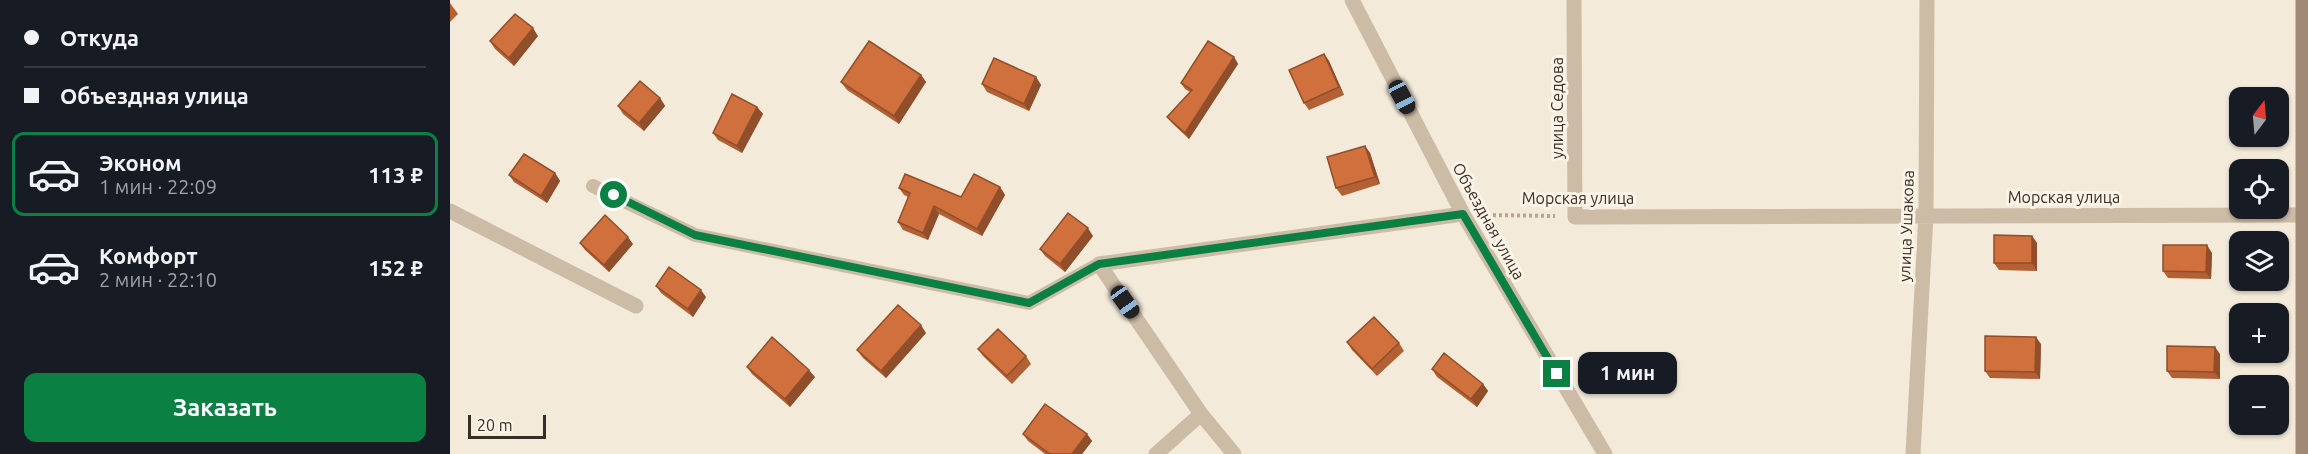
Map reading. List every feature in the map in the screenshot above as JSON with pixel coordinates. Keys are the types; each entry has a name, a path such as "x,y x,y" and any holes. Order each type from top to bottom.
{"street":[{"name":"Объездная улица","path":"1352,0 1463,214 1605,454"},
{"name":"улица Седова","path":"1574,0 1575,217"},
{"name":"улица Ушакова","path":"1913,454 1926,215 1927,0"},
{"path":"2302,0 2305,215 2303,454"},
{"path":"450,211 636,306"},
{"path":"1234,454 1201,414 1099,264 1463,214"},
{"name":"Морская улица","path":"1575,217 2305,215"},
{"path":"1156,454 1201,414"}],"lane":[{"path":"593,186 695,235 1029,303 1099,264"}],"path":[{"name":"Морская улица","path":"1463,214 1575,217"}],"building":[{"path":"515,14 533,28 509,58 490,41"},
{"path":"869,41 921,75 894,116 841,82"},
{"path":"1208,41 1234,57 1185,133 1167,117 1192,90 1181,83"},
{"path":"1324,54 1339,87 1304,103 1289,70"},
{"path":"994,58 1036,77 1024,104 982,84"},
{"path":"640,81 660,98 639,123 618,106"},
{"path":"732,94 757,107 737,146 713,133"},
{"path":"1365,146 1375,177 1336,188 1327,157"},
{"path":"524,154 555,173 541,196 509,175"},
{"path":"905,174 961,197 974,174 1000,187 977,229 934,206 923,233 898,222 910,193 899,188"},
{"path":"1068,213 1088,228 1060,264 1040,249"},
{"path":"605,215 628,237 604,265 580,243"},
{"path":"1994,235 2032,236 2032,263 1994,263"},
{"path":"2163,245 2207,245 2206,272 2163,271"},
{"path":"669,267 701,290 688,309 656,286"},
{"path":"898,305 921,325 881,371 857,350"},
{"path":"1374,317 1399,343 1372,369 1347,342"},
{"path":"998,329 1026,356 1007,376 978,349"},
{"path":"1985,336 2036,337 2035,372 1985,371"},
{"path":"772,337 809,370 785,399 747,367"},
{"path":"2167,346 2215,347 2214,372 2167,371"},
{"path":"1444,353 1483,384 1471,399 1432,369"},
{"path":"1045,404 1087,434 1072,454 1050,454 1023,434"}],"route":[{"path":"614,195 695,235 1029,303 1099,264 1463,214 1557,374"}]}
